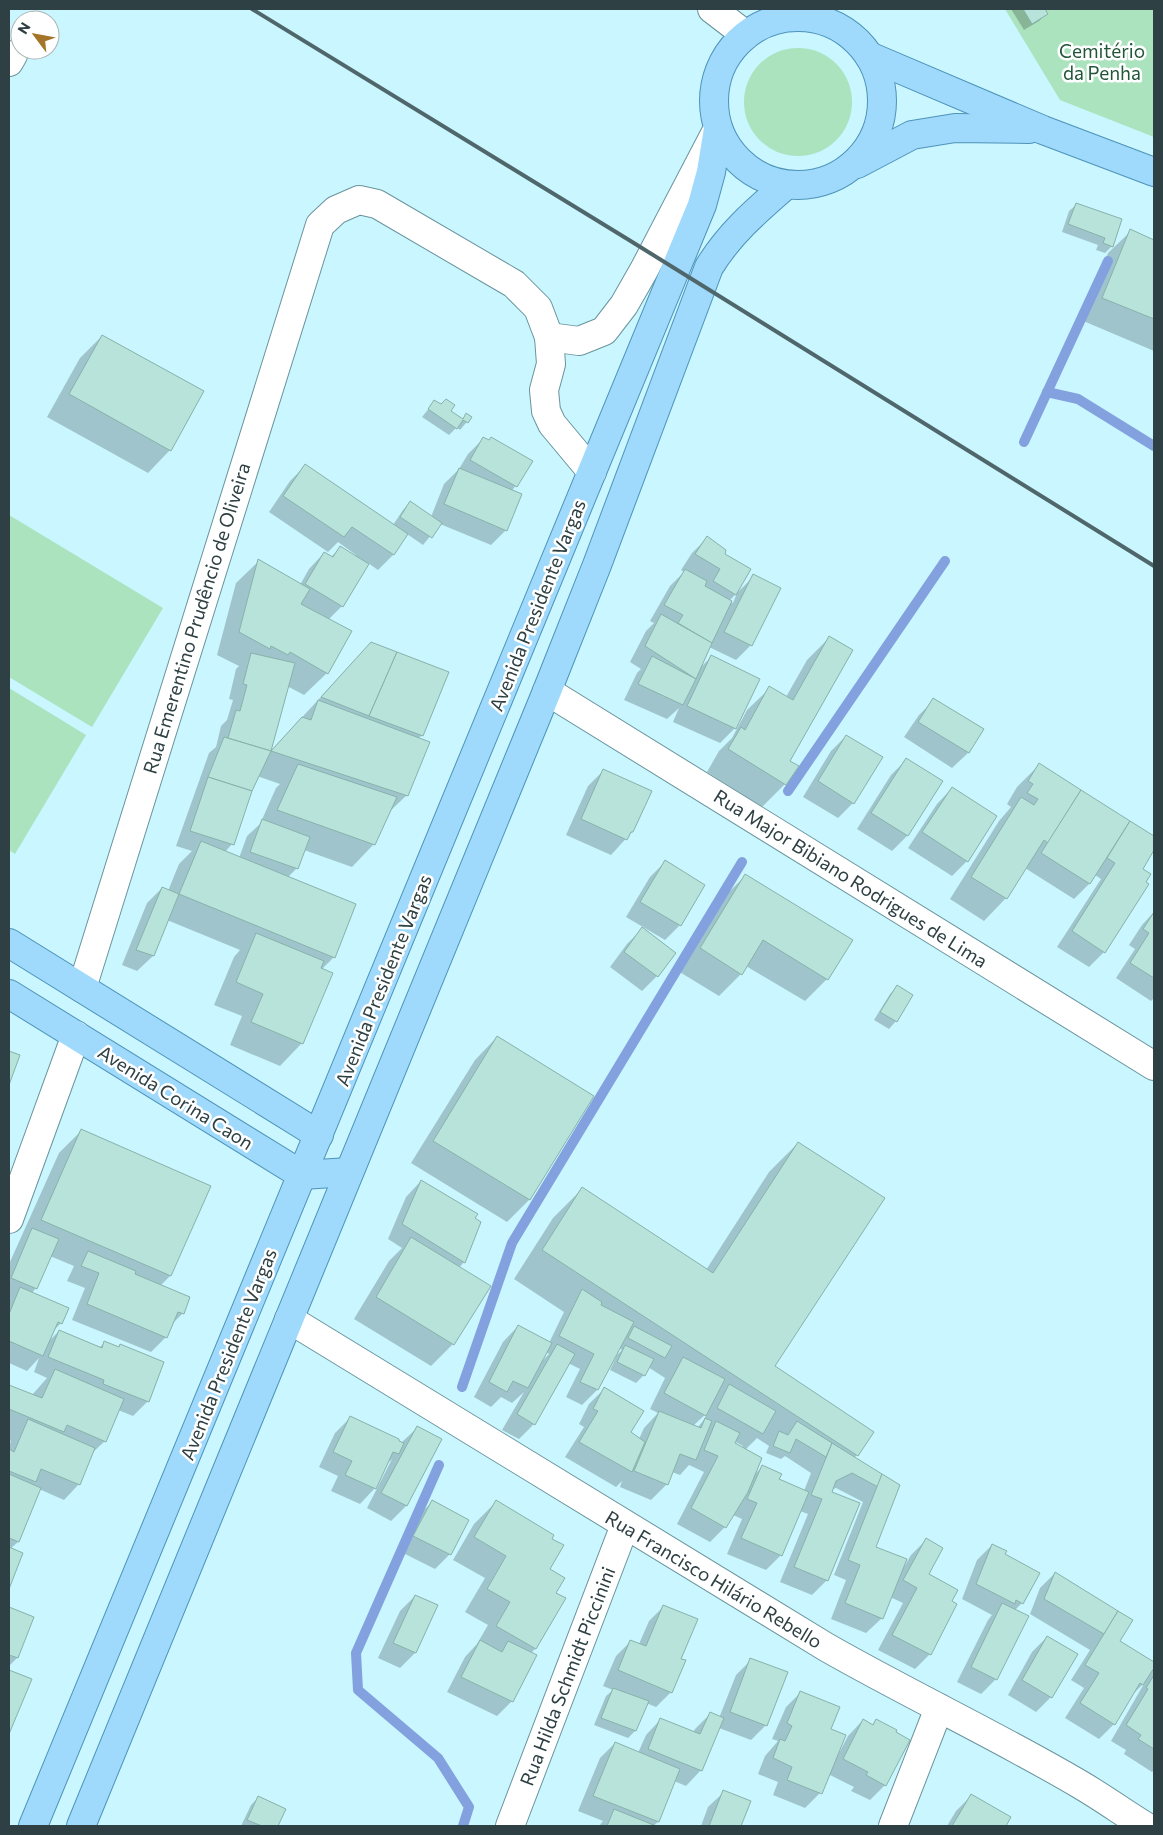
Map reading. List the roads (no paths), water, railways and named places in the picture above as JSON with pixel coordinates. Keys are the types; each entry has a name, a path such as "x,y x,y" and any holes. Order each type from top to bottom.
{"main road":[{"path":"851,167 868,149 878,126 882,102 879,78 869,56 844,20 824,21 779,14 746,35 728,54 717,77 713,103 718,129 728,150 744,167 764,178 786,185 809,185 831,179 912,135 955,128 1043,130"},
{"path":"869,56 1043,130 1154,172"},
{"name":"Avenida Presidente Vargas","path":"34,1826 702,205 711,172 718,129"},
{"name":"Avenida Presidente Vargas","path":"81,1826 547,691 709,268 720,248 738,228 786,185"},
{"path":"9,943 319,1135"},
{"name":"Avenida Corina Caon","path":"9,994 302,1175"},
{"path":"302,1175 349,1172"}],"street":[{"path":"712,9 746,35"},
{"path":"549,337 579,341 604,331 624,305 644,270 718,129"},
{"name":"Rua Emerentino Prudêncio de Oliveira","path":"82,988 311,248 320,225 336,210 359,200 377,204 514,284 538,308 549,337 551,364 544,390 546,412 552,424 592,472"},
{"name":"Rua Major Bibiano Rodrigues de Lima","path":"547,691 1154,1066"},
{"path":"9,1220 76,1035"},
{"name":"Rua Francisco Hilário Rebello","path":"290,1319 826,1647 1082,1785 1145,1826"},
{"name":"Rua Hilda Schmidt Piccinini","path":"510,1826 625,1525"},
{"path":"893,1826 939,1708"}],"waterway":[{"path":"1024,442 1108,261"},
{"path":"1047,392 1078,399 1154,446"},
{"path":"788,791 945,561"},
{"path":"462,1387 512,1243 742,862"},
{"path":"439,1465 356,1653 358,1690 438,1758 469,1807 463,1826"}],"railway":[{"path":"252,9 629,240 1154,566"}],"park label":[{"name":"Cemitério da Penha","path":"1102,61"}]}
